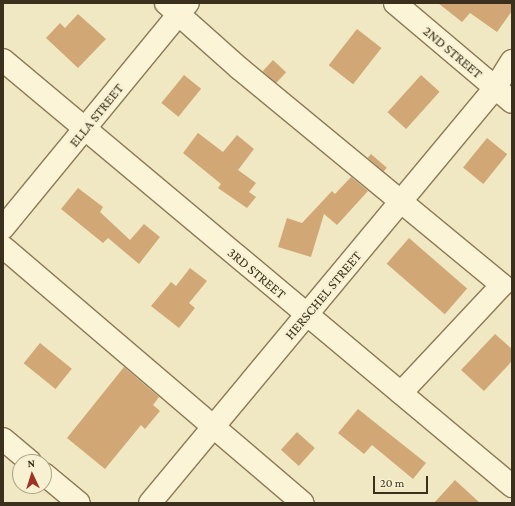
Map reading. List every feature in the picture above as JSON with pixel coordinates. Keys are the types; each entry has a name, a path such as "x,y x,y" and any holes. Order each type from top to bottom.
{"street":[{"name":"2ND STREET","path":"395,3 512,102"},
{"name":"ELLA STREET","path":"3,228 85,128 178,7"},
{"path":"178,7 239,68 401,201 509,284 401,393"},
{"name":"3RD STREET","path":"3,60 512,486"},
{"name":"HERSCHEL STREET","path":"150,503 495,88 512,61"},
{"path":"3,248 215,425 303,503"},
{"path":"3,439 21,454"},
{"path":"52,481 79,503"}],"building":[{"path":"438,3 512,3 512,11 497,32 470,13 462,22"},
{"path":"78,14 106,39 78,68 46,38 60,23 65,28"},
{"path":"357,29 381,48 353,84 329,65"},
{"path":"273,60 286,72 276,83 263,71"},
{"path":"184,75 201,89 178,117 161,103"},
{"path":"421,75 440,92 406,129 388,112"},
{"path":"198,133 223,152 237,135 254,149 238,170 256,183 249,192 256,197 247,208 218,188 221,184 183,153"},
{"path":"487,138 507,154 483,184 463,168"},
{"path":"371,154 387,168 384,172 368,158"},
{"path":"351,177 368,191 337,225 324,214 311,257 278,247 287,218 302,223 332,191 335,194"},
{"path":"78,188 103,207 100,212 130,240 144,224 160,237 139,264 108,238 103,243 61,209"},
{"path":"409,238 467,289 445,314 387,264"},
{"path":"190,268 207,281 189,303 195,308 179,328 151,306 171,282 176,286"},
{"path":"495,334 512,349 512,361 484,391 461,370"},
{"path":"40,343 72,369 56,389 24,363"},
{"path":"124,367 159,397 153,405 160,411 145,429 141,425 105,469 67,438"},
{"path":"358,409 426,463 413,479 372,445 364,454 338,433"},
{"path":"297,432 315,448 299,466 281,450"},
{"path":"455,480 480,503 434,503"}]}
